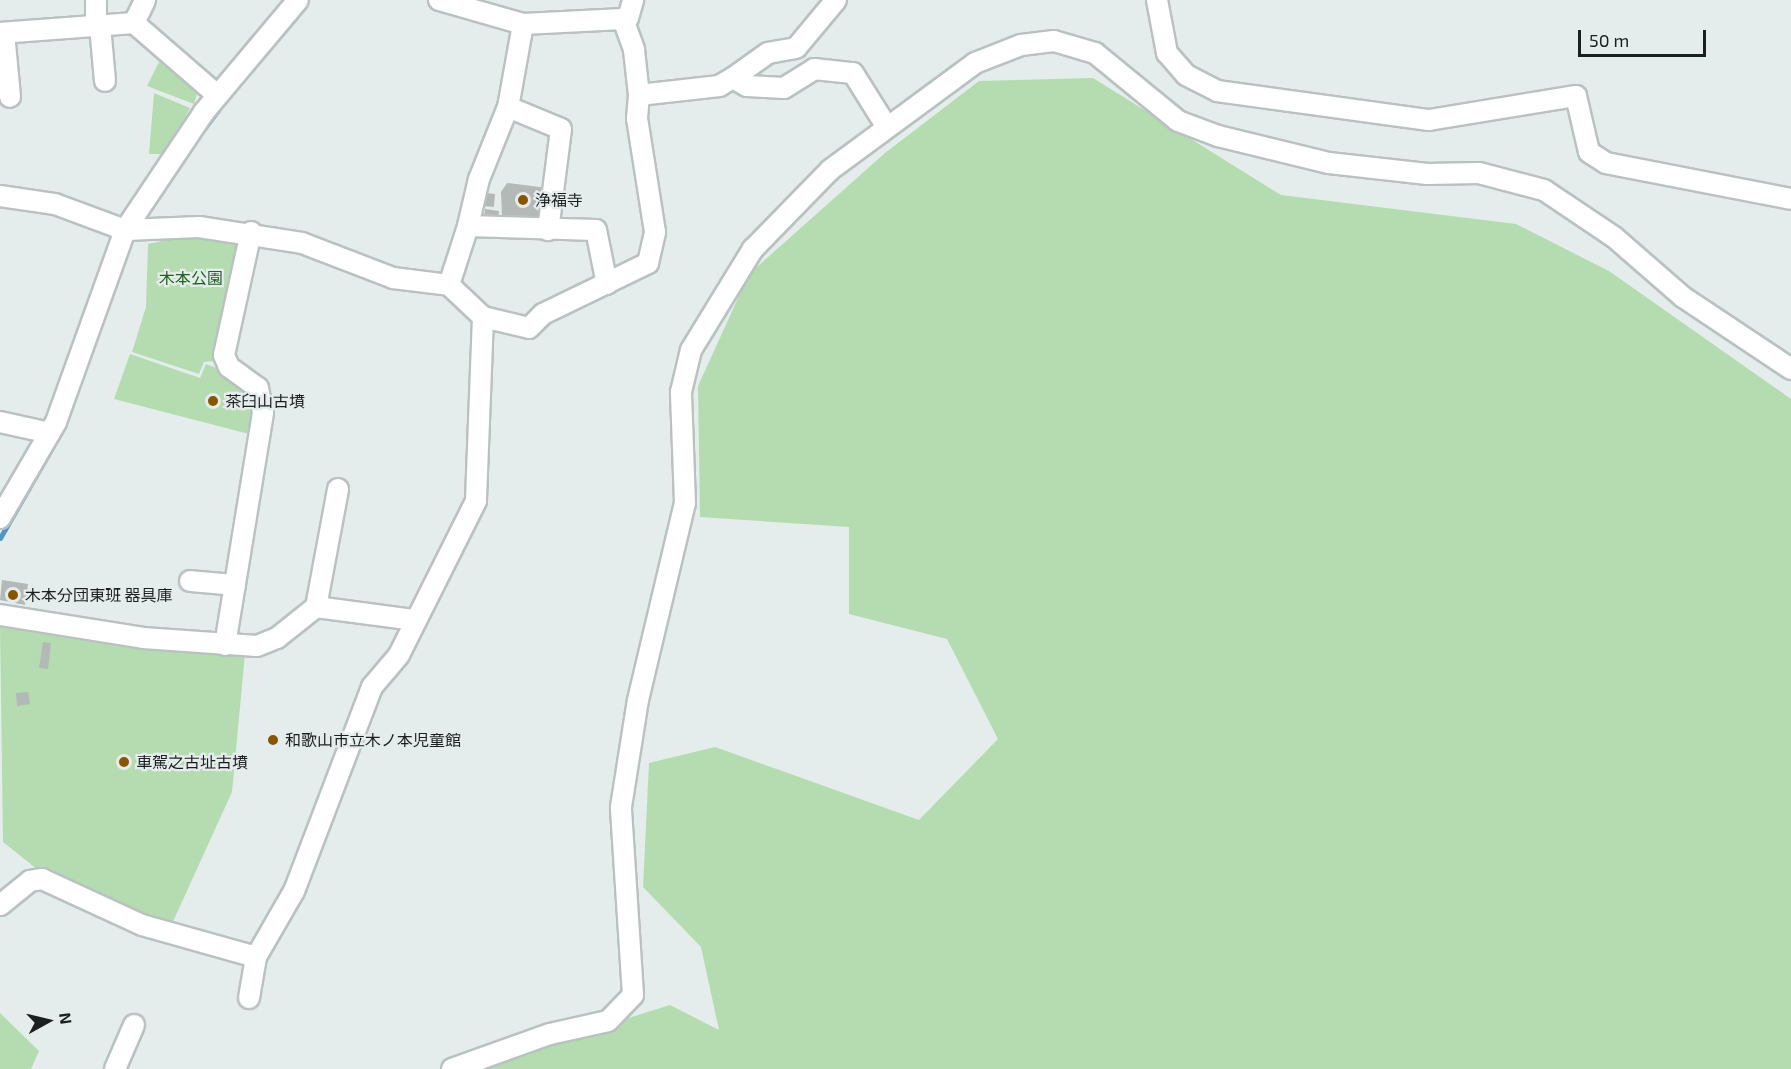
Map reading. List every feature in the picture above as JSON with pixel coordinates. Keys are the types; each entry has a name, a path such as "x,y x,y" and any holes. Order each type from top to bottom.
{"street":[{"path":"96,0 105,81"},
{"path":"134,23 145,0"},
{"path":"0,518 50,433 125,230 218,95 298,0"},
{"path":"439,0 523,24 628,18 633,0"},
{"path":"639,95 718,86 768,53 796,48 836,0"},
{"path":"1156,0 1167,53 1186,75 1217,91 1429,120 1576,96 1589,152 1606,163 1791,199"},
{"path":"0,196 55,204 125,230 150,233 199,227 251,232 302,243 393,278 449,285 483,316 529,328 543,314 648,263 653,250 634,50 623,19"},
{"path":"10,97 2,33 134,23 218,95"},
{"path":"449,285 508,107 523,24"},
{"path":"452,1069 550,1034 608,1021 633,995 621,807 638,700 685,503 681,392 691,350 753,249 830,170 885,124 975,63 1021,45 1054,41 1095,53 1178,121 1218,136 1329,163 1427,174 1479,173 1544,190 1614,237 1683,297 1791,369"},
{"path":"733,78 747,86 784,88 814,69 843,70 853,73 885,124"},
{"path":"508,107 561,129 548,230"},
{"path":"468,226 596,230 607,284"},
{"path":"225,645 263,402 258,388 229,367 224,355 251,232"},
{"path":"249,998 256,957 294,891 372,687 399,655 413,621 476,501 483,316"},
{"path":"0,422 50,433"},
{"path":"0,615 225,645 257,646 277,638 316,608 338,489"},
{"path":"190,581 235,585"},
{"path":"316,608 413,621"},
{"path":"0,905 30,881 42,879 142,925 256,957"},
{"path":"115,1069 135,1025"}],"green space":[{"path":"159,62 198,90 194,104 147,86"},
{"path":"1093,78 1281,195 1516,224 1609,271 1791,399 1791,1069 466,1069 670,1005 719,1030 701,947 643,887 649,763 715,747 919,820 998,739 947,639 849,614 849,527 700,517 698,386 749,274 885,153 979,81"},
{"path":"154,93 190,108 166,154 149,154"},
{"name":"木本公園","path":"200,233 244,239 215,361 204,362 199,374 132,352 146,307 148,244"},
{"path":"130,354 200,378 206,364 227,372 254,391 253,435 114,399"},
{"path":"0,623 245,654 232,792 171,926 42,873 3,842"},
{"path":"0,1013 39,1051 31,1069 0,1069"}],"building":[{"name":"浄福寺","path":"507,183 548,188 543,222 502,217 501,192"},
{"path":"486,193 495,194 494,207 484,206"},
{"path":"485,209 499,211 498,219 484,218"},
{"name":"木本分団東班 器具庫","path":"2,580 28,584 25,605 0,600"},
{"path":"43,642 51,643 48,669 39,668"},
{"path":"28,692 30,704 17,706 16,693"}],"waterway":[{"path":"267,51 296,17"},
{"path":"203,130 219,109"},
{"path":"0,538 53,446"}],"place":[{"name":"浄福寺","path":"523,200"},
{"name":"茶臼山古墳","path":"213,401"},
{"name":"木本分団東班 器具庫","path":"13,595"},
{"name":"和歌山市立木ノ本児童館","path":"273,740"},
{"name":"車駕之古址古墳","path":"124,762"}]}
